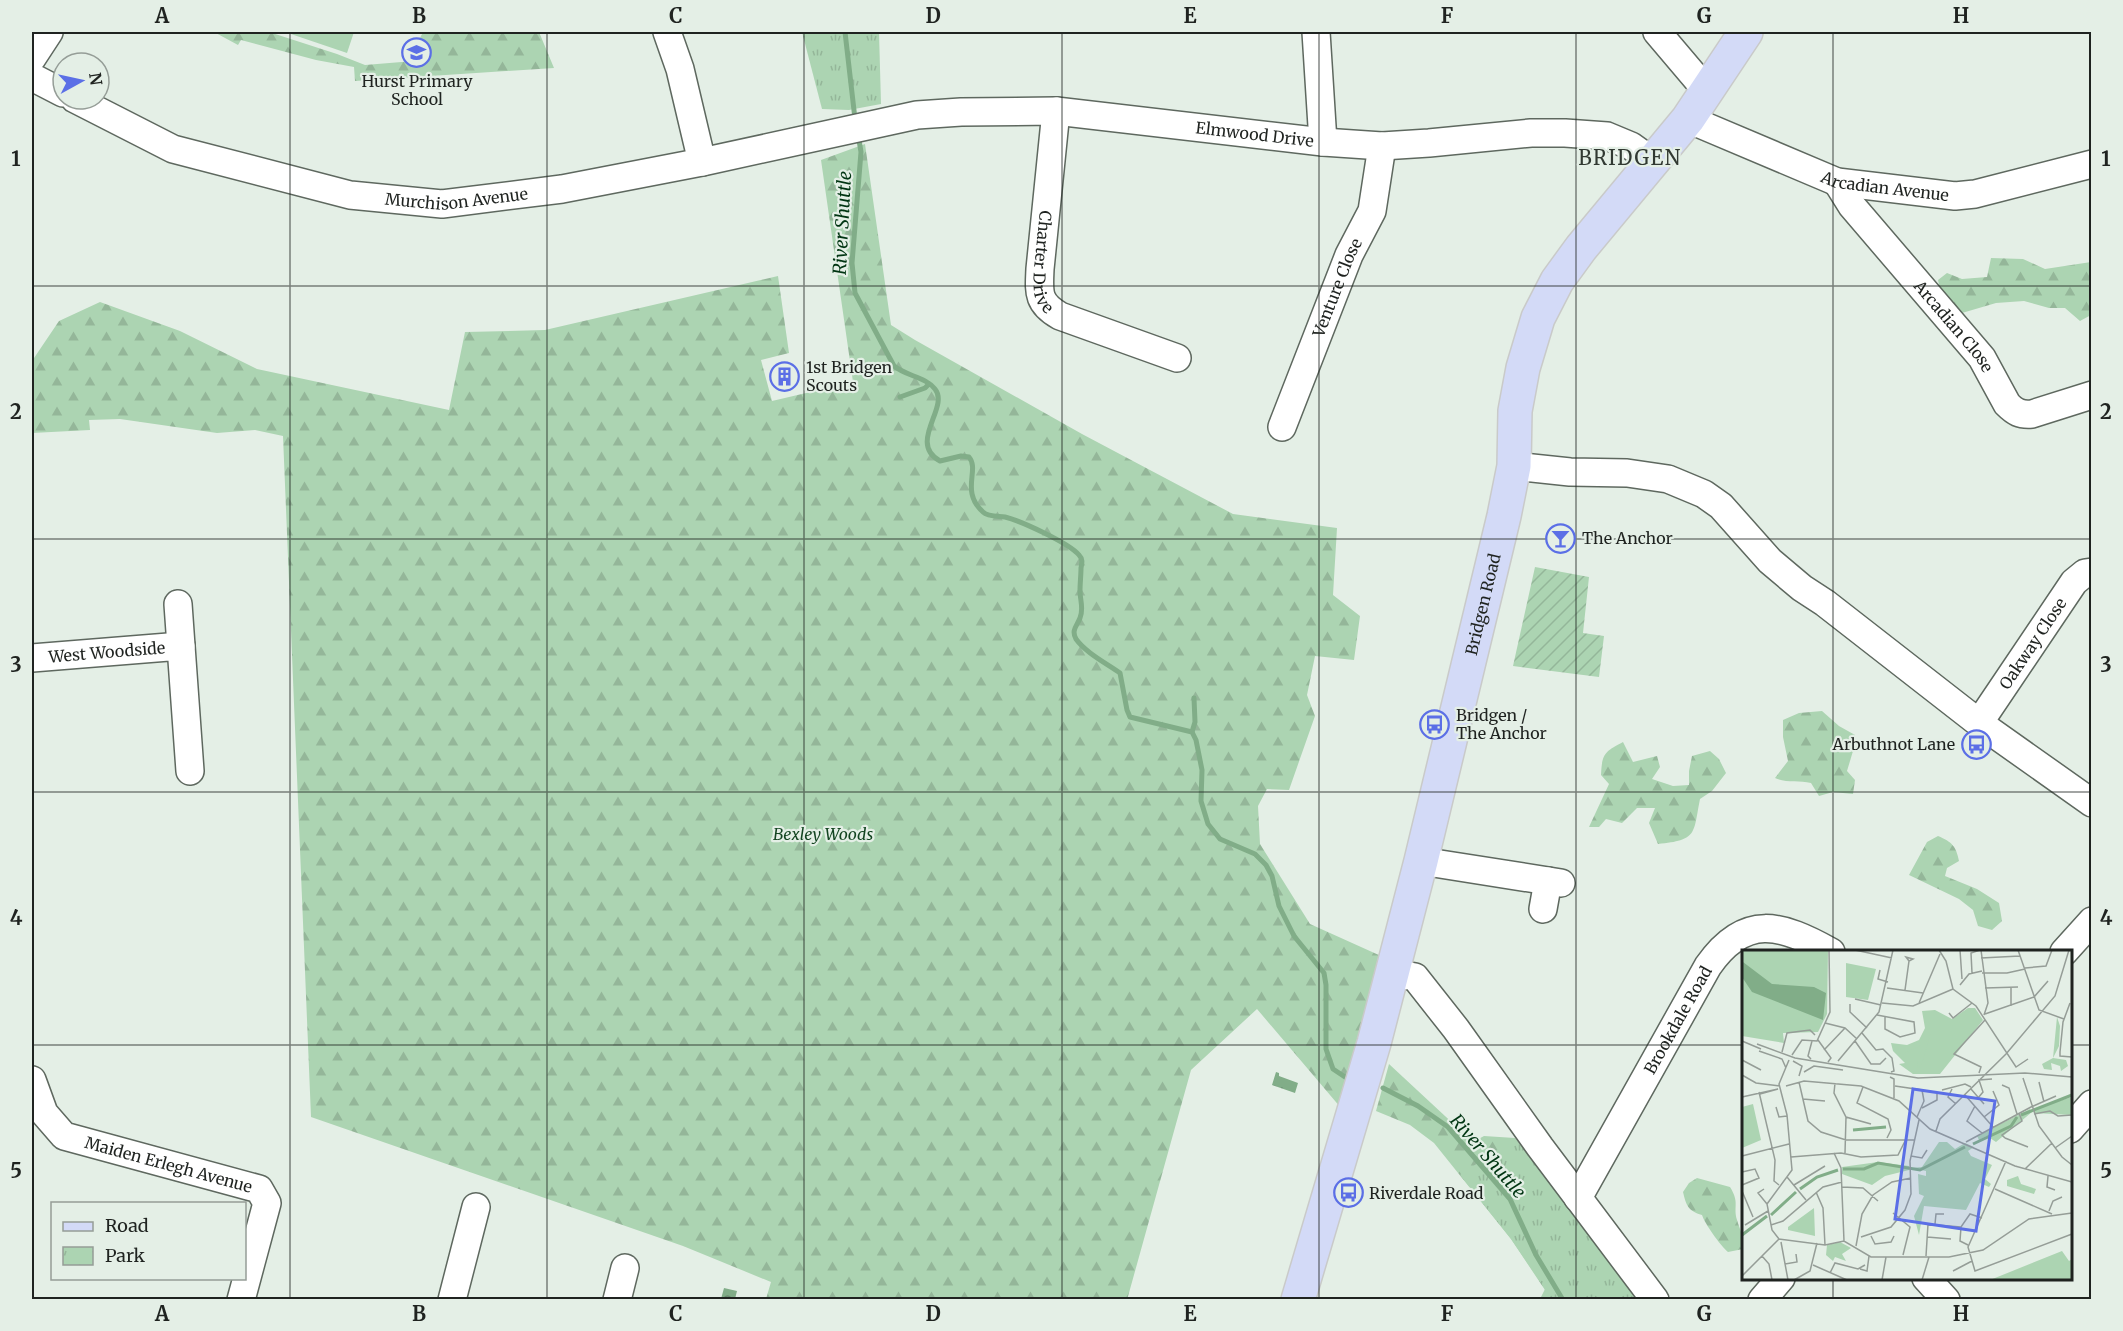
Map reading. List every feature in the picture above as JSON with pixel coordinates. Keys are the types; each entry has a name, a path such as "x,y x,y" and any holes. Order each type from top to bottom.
{"main road":[{"name":"Bridgen Road","path":"1298,1299 1365,1076 1421,861 1502,527 1514,466 1515,411 1521,379 1538,318 1557,281 1581,248 1688,118 1746,32"}],"street":[{"path":"32,58 49,32"},
{"path":"667,32 680,69 702,162"},
{"path":"1316,32 1323,142"},
{"path":"1657,32 1707,91"},
{"path":"32,77 51,87"},
{"name":"Murchison Avenue","path":"99,111 173,149 350,195 442,204 562,189 702,162 850,129"},
{"name":"Elmwood Drive","path":"850,129 916,115 1056,111 1323,142 1382,146 1531,133 1607,136 1631,146 1652,161"},
{"name":"Charter Drive","path":"1056,111 1040,269 1039,290 1042,301 1048,309 1060,316 1177,358"},
{"name":"Arcadian Avenue","path":"1688,118 1838,182 1955,196 1975,194 2091,165"},
{"name":"Venture Close","path":"1282,427 1349,255 1372,211 1382,146"},
{"name":"Arcadian Close","path":"1838,182 1852,206 1982,358 2007,404 2013,410 2024,415 2032,414 2091,395"},
{"path":"1514,466 1570,472 1627,473 1668,479 1704,494 1721,506 1770,561 1980,723 2091,803"},
{"name":"Oakway Close","path":"1980,723 2074,582 2085,573 2091,572"},
{"name":"West Woodside","path":"178,604 190,771"},
{"name":"West Woodside","path":"32,658 181,646"},
{"path":"1421,861 1554,882 1543,909"},
{"path":"2065,950 2091,921"},
{"name":"Brookdale Road","path":"1578,1198 1708,966 1728,942 1740,934 1770,928 1787,930 1829,950"},
{"path":"1392,973 1415,977 1655,1299"},
{"name":"Maiden Erlegh Avenue","path":"32,1080 44,1113 64,1136 259,1189 267,1203 241,1299"},
{"path":"2072,1127 2091,1104"},
{"path":"452,1299 476,1207"},
{"path":"617,1299 625,1268"},
{"path":"1762,1299 1779,1280"},
{"path":"1928,1280 1946,1299"}],"green space":[{"name":"Hurst Primary School","path":"214,32 269,32 365,65 426,60 420,38 423,32 539,32 554,68 355,81 354,67 316,60 241,40 238,45"},
{"path":"285,32 354,32 347,53"},
{"path":"802,32 879,32 881,104 849,110 822,109"},
{"name":"Bexley Woods","path":"865,144 891,325 1082,434 1233,514 1337,528 1333,595 1360,616 1354,660 1315,656 1307,695 1315,716 1289,790 1267,789 1258,806 1260,844 1310,924 1381,956 1341,1108 1257,1009 1191,1070 1127,1300 766,1299 771,1282 683,1246 311,1117 283,436 255,430 217,433 120,419 89,420 90,430 32,433 32,361 59,321 100,302 180,331 257,369 449,410 465,332 545,330 778,276 789,353 761,360 772,401 853,382 821,160"},
{"path":"1991,258 2023,259 2045,269 2091,262 2091,315 2080,321 2065,308 2049,308 2024,301 1996,303 1962,313 1940,289 1938,280 1947,273 1962,279 1987,277"},
{"path":"1535,567 1589,577 1583,633 1604,636 1599,677 1513,666"},
{"path":"1822,711 1839,726 1855,735 1847,771 1855,780 1853,794 1833,792 1819,796 1811,783 1775,778 1788,761 1783,737 1783,720 1799,713"},
{"path":"1623,742 1633,762 1657,756 1660,767 1652,779 1673,786 1689,785 1692,756 1710,751 1719,759 1726,773 1712,791 1700,799 1694,828 1687,837 1658,844 1649,823 1655,808 1637,808 1622,823 1606,819 1599,827 1589,827 1609,784 1601,775 1603,758 1608,751"},
{"path":"1938,836 1953,845 1959,861 1947,868 1945,876 1977,889 1999,903 2002,921 1992,930 1978,926 1973,910 1959,899 1909,875 1927,842"},
{"path":"1389,1064 1473,1142 1484,1136 1515,1138 1598,1247 1545,1290 1511,1239 1434,1143 1410,1125 1376,1111"},
{"path":"1515,1138 1638,1299 1540,1299 1545,1289 1511,1239 1460,1175"},
{"path":"1697,1178 1730,1187 1736,1201 1742,1249 1728,1252 1713,1234 1702,1215 1688,1207 1683,1192 1689,1183"}],"water":[{"path":"1276,1072 1279,1076 1298,1083 1295,1093 1272,1085"},
{"path":"724,1288 737,1291 735,1299 721,1299"}],"waterway":[{"name":"River Shuttle","path":"845,32 855,119"},
{"name":"River Shuttle","path":"858,134 861,152 852,263 855,293 894,366 935,389 938,397 937,405 927,445 931,453 940,461 961,456 969,457 973,468 971,489 976,504 985,514 1012,519 1033,528 1074,550 1080,557 1082,561 1080,591 1082,611 1074,631 1076,639 1091,653 1120,673 1130,717 1192,732 1196,740 1202,770 1201,801 1208,824 1220,839 1255,854 1266,865 1272,876 1279,906 1294,936 1324,973 1326,1049 1333,1069 1345,1077"},
{"path":"900,397 925,388 929,384"},
{"path":"1192,732 1195,722 1194,698"},
{"name":"River Shuttle","path":"1383,1088 1418,1106 1448,1127 1510,1199 1536,1255 1563,1300"}],"place":[{"name":"Hurst Primary School","path":"417,53"},
{"name":"1st Bridgen Scouts","path":"785,376"},
{"name":"The Anchor","path":"1561,538"},
{"name":"Bridgen / The Anchor","path":"1435,724"},
{"name":"Arbuthnot Lane","path":"1976,744"},
{"name":"Riverdale Road","path":"1348,1193"}],"district":[{"name":"BRIDGEN","path":"1630,157"}]}
